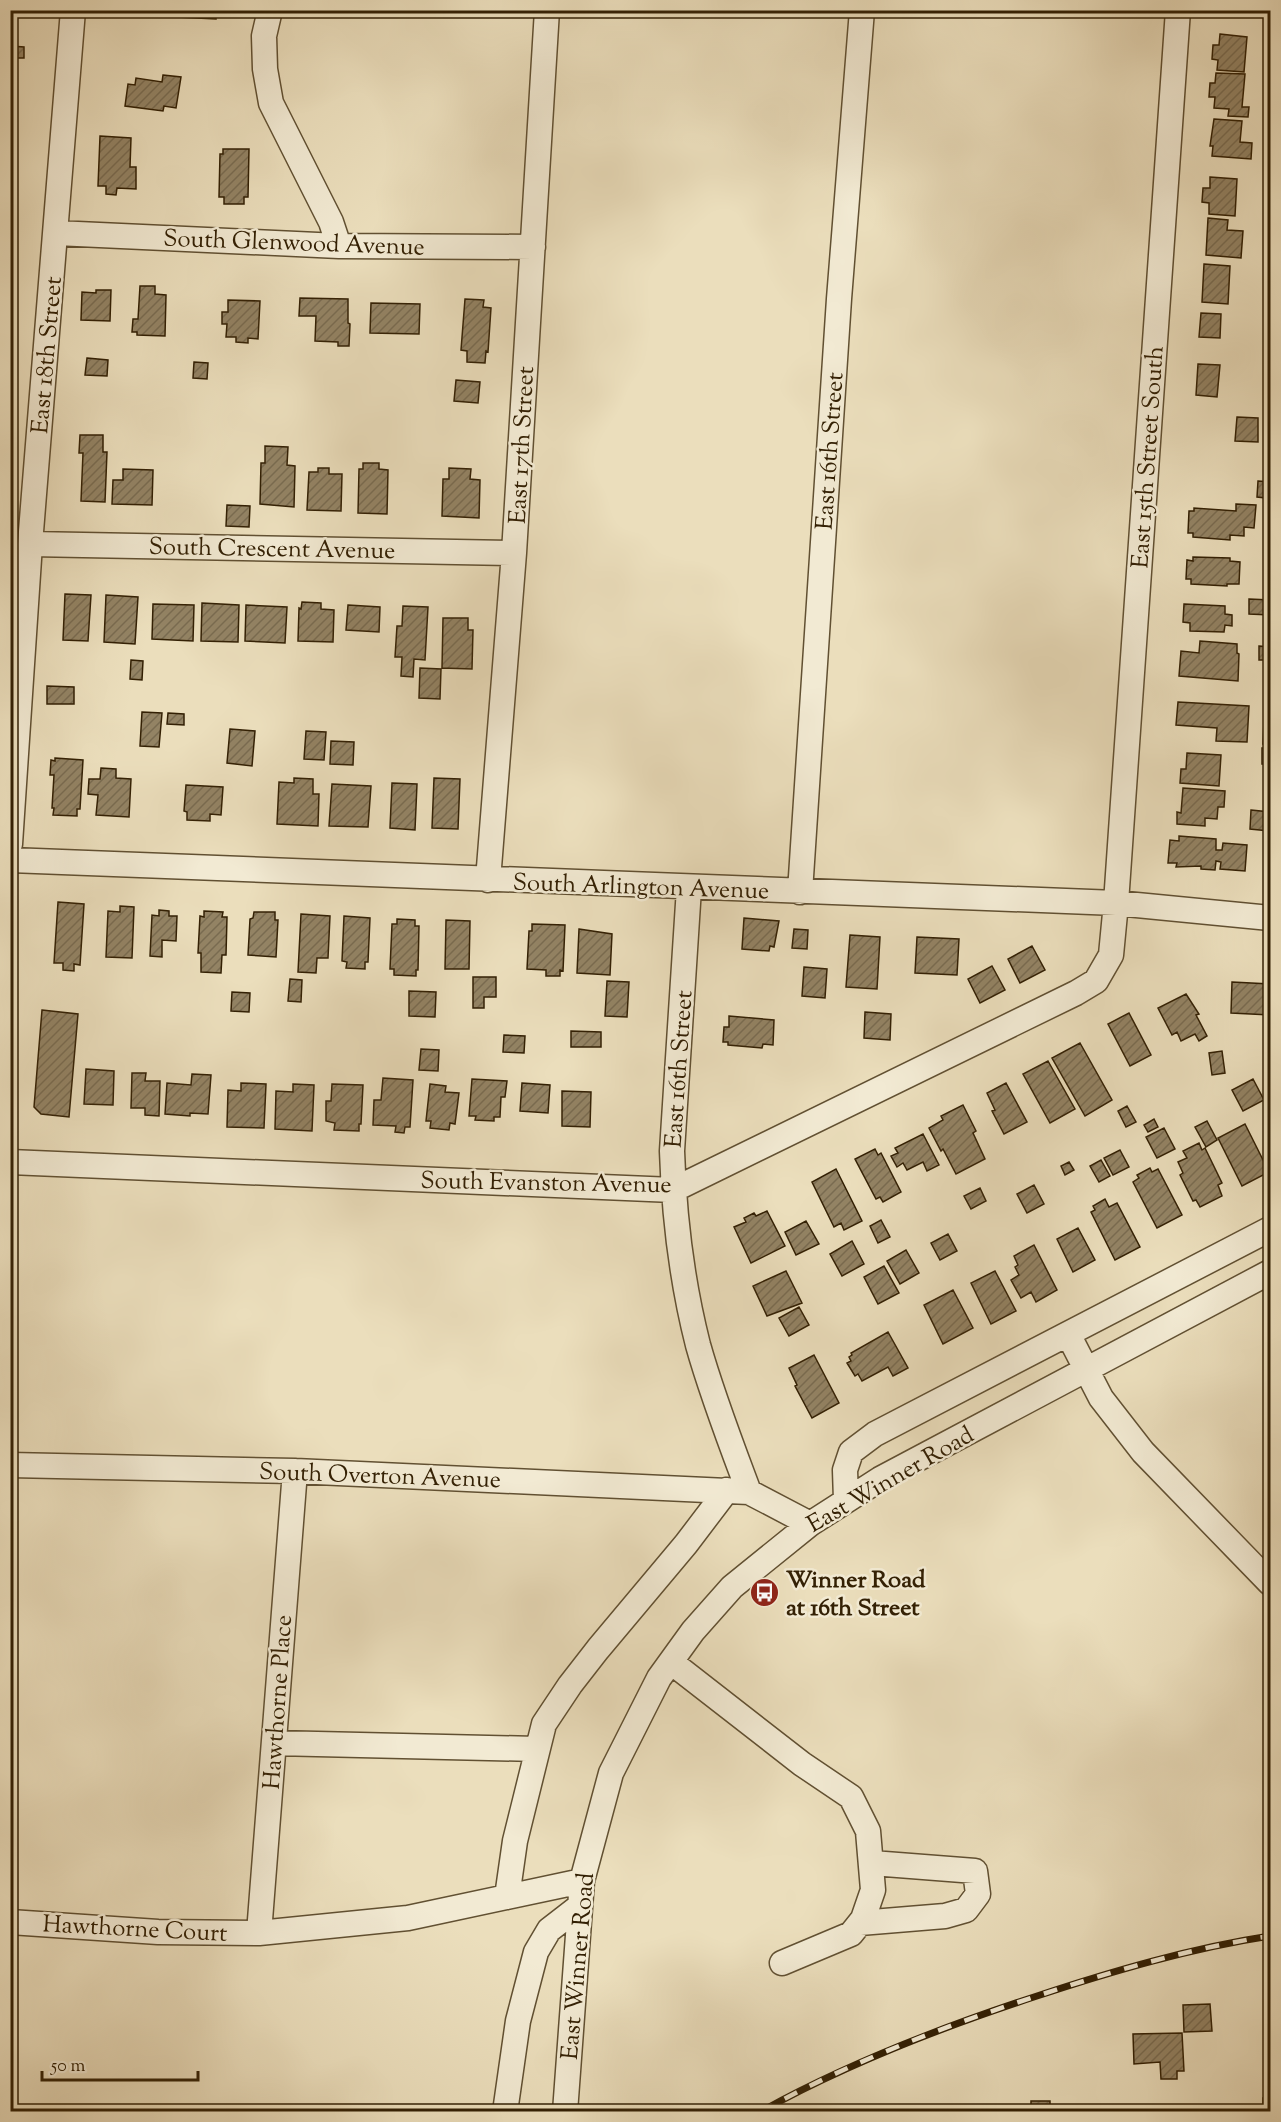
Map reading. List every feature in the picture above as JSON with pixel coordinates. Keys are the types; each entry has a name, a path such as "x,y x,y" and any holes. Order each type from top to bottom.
{"street":[{"name":"East 18th Street","path":"10,844 16,649 30,544 73,10"},
{"path":"270,10 264,36 265,69 271,103 331,222 339,246"},
{"name":"East 17th Street","path":"488,880 514,553 547,10"},
{"name":"East 16th Street","path":"800,892 839,299 862,10"},
{"name":"East 15th Street South","path":"1116,903 1178,10"},
{"name":"South Glenwood Avenue","path":"56,233 339,246 533,247"},
{"name":"South Crescent Avenue","path":"30,544 514,553"},
{"name":"South Arlington Avenue","path":"10,860 1116,903 1270,918"},
{"name":"East 16th Street","path":"689,888 672,1151 673,1190 682,1268 699,1346 738,1491"},
{"name":"South Evanston Avenue","path":"10,1162 673,1190 1076,993 1096,981 1111,955 1116,903"},
{"path":"846,1500 845,1470 852,1452 875,1434 1270,1229"},
{"name":"East Winner Road","path":"565,2112 582,1881 611,1773 659,1678 693,1631 732,1587 810,1524 846,1500 880,1479 1270,1272"},
{"path":"1068,1334 1101,1398 1143,1452 1270,1583"},
{"name":"South Overton Avenue","path":"10,1466 295,1471 738,1491"},
{"name":"Hawthorne Place","path":"259,1933 295,1471"},
{"path":"507,1897 515,1841 544,1724 570,1685 738,1491 810,1524"},
{"path":"671,1662 801,1764 851,1797 868,1831 873,1890 860,1923 851,1934 782,1963"},
{"path":"274,1743 537,1749"},
{"path":"860,1923 945,1916 966,1910 978,1894 975,1871 872,1863"},
{"name":"Hawthorne Court","path":"10,1922 158,1932 259,1933 408,1918 582,1881"},
{"path":"505,2112 518,2021 536,1952 549,1930 580,1906"}],"building":[{"path":"136,10 216,10 216,19 136,15"},
{"path":"1222,10 1242,10 1241,16 1222,14"},
{"path":"1220,34 1247,37 1244,72 1217,70 1218,60 1212,59 1213,45 1219,45"},
{"path":"10,46 24,47 24,58 10,58"},
{"path":"1216,73 1245,74 1242,107 1249,107 1248,117 1228,116 1229,109 1214,108 1215,97 1209,97 1210,83 1215,83"},
{"path":"163,75 181,77 176,108 164,106 163,111 125,106 128,84 135,85 136,78 162,82"},
{"path":"1214,119 1242,121 1240,142 1252,143 1251,159 1212,156 1213,146 1210,146"},
{"path":"100,136 131,138 130,167 136,167 136,189 117,188 116,195 106,194 106,186 98,186"},
{"path":"223,149 249,149 248,197 244,197 244,204 224,204 224,197 219,197 220,154 223,154"},
{"path":"1210,177 1237,179 1235,216 1209,214 1209,203 1202,202 1203,188 1210,188"},
{"path":"1208,218 1228,220 1227,230 1243,231 1241,258 1206,255"},
{"path":"1204,264 1230,266 1228,304 1202,302"},
{"path":"140,286 155,286 155,294 166,295 165,336 137,335 137,332 132,332 133,319 138,319"},
{"path":"96,290 111,290 110,321 81,320 82,292 96,293"},
{"path":"300,298 348,299 349,346 338,346 338,342 315,341 316,316 299,316"},
{"path":"465,299 484,300 483,307 491,308 485,363 467,362 467,351 461,350"},
{"path":"228,300 260,301 258,339 248,338 248,343 236,342 236,337 226,337 227,324 222,324 222,312 228,312"},
{"path":"371,303 420,304 419,334 370,333"},
{"path":"1201,313 1221,314 1220,338 1199,337"},
{"path":"87,358 108,360 107,376 85,375"},
{"path":"194,362 208,363 207,379 193,378"},
{"path":"1198,364 1220,365 1217,397 1196,395"},
{"path":"456,380 480,382 478,403 454,401"},
{"path":"1237,417 1258,418 1258,442 1235,441"},
{"path":"80,435 103,435 103,452 107,452 105,502 81,501 83,453 79,453"},
{"path":"265,446 288,447 287,465 295,466 294,507 260,504 261,463 265,463"},
{"path":"363,463 379,463 379,469 388,470 387,514 358,513 359,469 363,469"},
{"path":"318,468 329,468 329,474 342,474 341,511 307,510 309,472 318,472"},
{"path":"449,468 471,469 470,479 480,480 479,518 442,516 443,479 449,479"},
{"path":"123,469 153,470 152,505 112,504 113,480 123,480"},
{"path":"1258,481 1270,482 1270,501 1257,497"},
{"path":"1236,504 1256,505 1254,528 1244,527 1244,536 1230,535 1230,540 1193,537 1193,533 1188,533 1189,511 1194,511 1194,508 1236,511"},
{"path":"227,505 250,506 249,527 226,526"},
{"path":"1270,555 1270,585 1267,585"},
{"path":"1193,557 1230,558 1230,561 1240,562 1239,584 1227,584 1227,586 1191,584 1191,579 1186,579 1187,560 1193,561"},
{"path":"65,594 91,595 88,641 63,640"},
{"path":"106,595 138,597 135,644 104,642"},
{"path":"1249,599 1270,600 1270,615 1249,614"},
{"path":"302,602 321,603 321,609 334,610 333,642 298,641 299,608 301,609"},
{"path":"202,603 239,605 238,642 201,641"},
{"path":"153,604 194,605 193,641 152,639"},
{"path":"1184,604 1225,606 1225,614 1232,615 1232,626 1225,625 1224,632 1190,631 1190,623 1183,622"},
{"path":"246,605 287,607 285,643 245,641"},
{"path":"348,605 380,607 379,632 346,630"},
{"path":"403,606 428,607 425,660 414,659 413,677 401,676 402,657 395,657 397,626 402,626"},
{"path":"443,618 468,618 468,630 473,630 472,669 442,668"},
{"path":"1200,641 1237,644 1238,681 1179,676 1181,651 1199,653"},
{"path":"1259,646 1270,647 1270,660 1259,660"},
{"path":"131,660 143,661 142,680 130,679"},
{"path":"420,668 441,669 440,699 419,698"},
{"path":"47,686 74,687 74,704 47,704"},
{"path":"1265,698 1270,698 1270,744 1263,744"},
{"path":"1178,702 1249,706 1247,742 1216,741 1217,728 1176,725"},
{"path":"142,712 162,713 159,747 140,746"},
{"path":"168,713 184,714 184,725 167,724"},
{"path":"230,729 255,731 252,766 227,763"},
{"path":"306,731 326,732 324,760 304,759"},
{"path":"331,741 354,742 353,765 330,764"},
{"path":"1262,748 1270,748 1270,764 1262,764"},
{"path":"1187,753 1221,755 1219,786 1180,783 1181,769 1186,769"},
{"path":"55,758 83,760 80,809 77,809 77,816 53,815 54,775 50,775 51,760 55,761"},
{"path":"101,768 116,769 116,778 131,779 129,817 96,815 98,795 88,794 89,779 100,779"},
{"path":"294,778 313,779 313,794 319,794 318,826 277,824 279,782 294,783"},
{"path":"434,778 460,779 458,829 432,828"},
{"path":"392,783 417,784 415,830 390,828"},
{"path":"332,784 371,786 368,827 329,826"},
{"path":"186,785 223,787 221,815 210,814 210,821 187,820 187,812 184,811"},
{"path":"1183,788 1225,791 1224,807 1218,807 1217,819 1205,818 1205,826 1177,824 1177,812 1181,813"},
{"path":"1251,810 1270,812 1269,831 1250,829"},
{"path":"1179,836 1216,839 1216,850 1222,850 1223,843 1247,845 1245,871 1220,869 1221,862 1216,861 1215,870 1201,869 1201,866 1176,867 1177,863 1168,863 1170,840 1179,841"},
{"path":"58,902 84,904 80,965 74,964 74,971 63,970 63,963 54,963"},
{"path":"120,906 134,907 132,958 106,957 108,911 120,912"},
{"path":"159,910 169,911 169,916 177,916 176,941 162,940 162,957 150,956 152,915 159,916"},
{"path":"204,911 223,912 222,917 227,917 226,955 222,955 221,973 201,972 201,953 198,953 200,916 204,917"},
{"path":"254,912 275,912 275,920 278,920 276,957 248,955 250,919 253,918"},
{"path":"301,914 330,916 328,958 317,958 316,973 298,972"},
{"path":"344,916 370,918 368,962 365,962 365,969 346,968 347,962 342,961"},
{"path":"744,918 779,921 774,947 770,946 769,951 742,949"},
{"path":"397,919 415,920 415,926 419,926 416,976 394,975 394,969 390,969 392,924 397,924"},
{"path":"446,920 470,921 469,969 445,969"},
{"path":"532,924 565,925 563,971 560,970 560,976 546,976 546,970 527,969 529,931 532,931"},
{"path":"579,929 612,934 610,975 577,973"},
{"path":"794,929 808,930 807,949 792,948"},
{"path":"850,935 880,937 877,989 846,987"},
{"path":"917,937 959,939 957,975 915,973"},
{"path":"1032,946 1045,970 1020,983 1008,959"},
{"path":"992,966 1005,990 980,1003 968,979"},
{"path":"804,967 827,969 825,998 802,996"},
{"path":"473,977 496,977 496,997 484,997 484,1008 473,1008"},
{"path":"290,979 302,980 301,1002 288,1001"},
{"path":"607,981 629,982 627,1017 605,1016"},
{"path":"1232,982 1270,984 1270,1015 1231,1013"},
{"path":"409,991 436,992 435,1017 409,1016"},
{"path":"232,992 250,993 249,1012 231,1011"},
{"path":"1186,994 1199,1014 1196,1015 1207,1036 1199,1041 1195,1034 1181,1041 1177,1032 1172,1035 1158,1008"},
{"path":"42,1010 78,1014 69,1117 41,1114 34,1107"},
{"path":"865,1012 891,1014 890,1040 864,1038"},
{"path":"1129,1013 1151,1055 1130,1066 1108,1024"},
{"path":"729,1016 774,1020 773,1045 763,1044 762,1048 728,1045 728,1042 723,1042 724,1027 729,1027"},
{"path":"571,1031 601,1032 601,1047 571,1047"},
{"path":"504,1035 525,1036 524,1053 503,1052"},
{"path":"1080,1043 1112,1100 1085,1116 1052,1058"},
{"path":"421,1049 439,1050 438,1071 419,1070"},
{"path":"1222,1051 1225,1073 1212,1075 1209,1053"},
{"path":"1048,1061 1075,1109 1050,1123 1023,1074"},
{"path":"86,1069 114,1071 113,1105 84,1104"},
{"path":"132,1073 146,1073 145,1081 160,1081 159,1116 145,1115 145,1108 131,1108"},
{"path":"192,1074 211,1075 208,1114 190,1113 190,1116 165,1114 167,1083 191,1085"},
{"path":"383,1078 413,1080 410,1127 405,1127 404,1133 395,1132 396,1126 373,1125 374,1100 381,1100"},
{"path":"472,1079 507,1081 505,1097 501,1097 500,1117 494,1117 494,1121 475,1120 476,1116 469,1116"},
{"path":"1253,1079 1264,1100 1243,1111 1232,1090"},
{"path":"241,1083 266,1084 264,1128 227,1127 228,1090 241,1091"},
{"path":"522,1083 550,1085 548,1113 520,1111"},
{"path":"1006,1083 1027,1122 1004,1134 992,1111 995,1110 987,1093"},
{"path":"293,1084 314,1085 312,1131 275,1129 276,1091 293,1092"},
{"path":"332,1084 363,1085 359,1131 334,1130 335,1123 326,1121 326,1101 331,1101"},
{"path":"430,1084 446,1086 445,1092 459,1093 455,1124 450,1123 449,1130 430,1128 431,1121 426,1121"},
{"path":"562,1091 591,1092 590,1127 562,1126"},
{"path":"963,1105 976,1131 973,1133 985,1159 956,1174 929,1128 943,1120 941,1116"},
{"path":"1127,1106 1136,1122 1126,1127 1118,1111"},
{"path":"1154,1119 1158,1127 1148,1132 1144,1125"},
{"path":"1207,1121 1217,1140 1206,1147 1195,1127"},
{"path":"1245,1124 1269,1172 1242,1186 1218,1138"},
{"path":"1164,1128 1175,1149 1157,1158 1146,1137"},
{"path":"923,1134 939,1165 927,1171 923,1162 907,1170 903,1163 897,1167 891,1156 898,1153 895,1148"},
{"path":"1199,1143 1202,1150 1205,1148 1222,1183 1218,1185 1222,1196 1200,1207 1196,1200 1193,1201 1180,1175 1183,1173 1178,1162 1187,1158 1183,1151"},
{"path":"875,1149 878,1155 881,1153 901,1192 883,1202 880,1197 876,1199 855,1159"},
{"path":"1120,1150 1129,1167 1113,1175 1104,1158"},
{"path":"1101,1160 1110,1176 1099,1182 1090,1166"},
{"path":"1069,1162 1074,1170 1065,1175 1061,1166"},
{"path":"1150,1168 1152,1172 1158,1169 1182,1215 1157,1228 1133,1182 1139,1178 1137,1175"},
{"path":"836,1169 862,1221 844,1230 841,1223 834,1227 812,1182"},
{"path":"1034,1185 1044,1204 1027,1213 1017,1194"},
{"path":"980,1188 986,1201 971,1209 964,1196"},
{"path":"1105,1199 1109,1207 1117,1203 1140,1247 1115,1260 1091,1212 1095,1210 1093,1206"},
{"path":"767,1211 785,1246 751,1263 734,1227 746,1222 744,1218 754,1213 756,1216"},
{"path":"881,1220 890,1237 878,1243 870,1226"},
{"path":"806,1221 819,1244 796,1255 785,1232"},
{"path":"1078,1228 1095,1260 1073,1272 1057,1239"},
{"path":"948,1234 957,1251 940,1260 931,1243"},
{"path":"852,1241 864,1264 842,1276 830,1254"},
{"path":"1034,1245 1057,1290 1036,1302 1031,1292 1021,1298 1011,1280 1019,1275 1015,1267 1018,1265 1014,1256"},
{"path":"906,1250 919,1273 900,1284 887,1261"},
{"path":"884,1266 899,1293 878,1304 864,1277"},
{"path":"786,1271 802,1303 767,1316 753,1286"},
{"path":"995,1271 1016,1311 991,1324 971,1283"},
{"path":"953,1290 973,1328 943,1344 924,1305"},
{"path":"799,1307 809,1325 789,1336 779,1318"},
{"path":"888,1332 908,1368 893,1376 888,1367 862,1381 858,1374 855,1376 847,1363 851,1361 849,1357 851,1353"},
{"path":"814,1355 839,1403 812,1418 795,1386 797,1385 789,1368"},
{"path":"1265,1987 1270,1987 1270,2010 1266,2010"},
{"path":"1210,2004 1212,2031 1184,2032 1183,2005"},
{"path":"1182,2033 1184,2071 1177,2071 1177,2079 1161,2079 1160,2062 1134,2064 1133,2034"},
{"path":"1263,2098 1270,2098 1270,2112 1248,2112 1248,2109 1263,2109"},
{"path":"1031,2101 1050,2101 1050,2111 1053,2112 1027,2112 1031,2111"},
{"path":"990,2105 1004,2105 1004,2112 990,2112"},
{"path":"859,2109 889,2110 889,2112 859,2112"},
{"path":"1210,2109 1237,2110 1237,2112 1210,2112"},
{"path":"1102,2110 1148,2110 1148,2112 1102,2112"}],"railway":[{"path":"760,2112 861,2062 931,2033 1001,2008 1152,1961 1270,1936"}],"place":[{"name":"Winner Road at 16th Street","path":"765,1593"}]}
